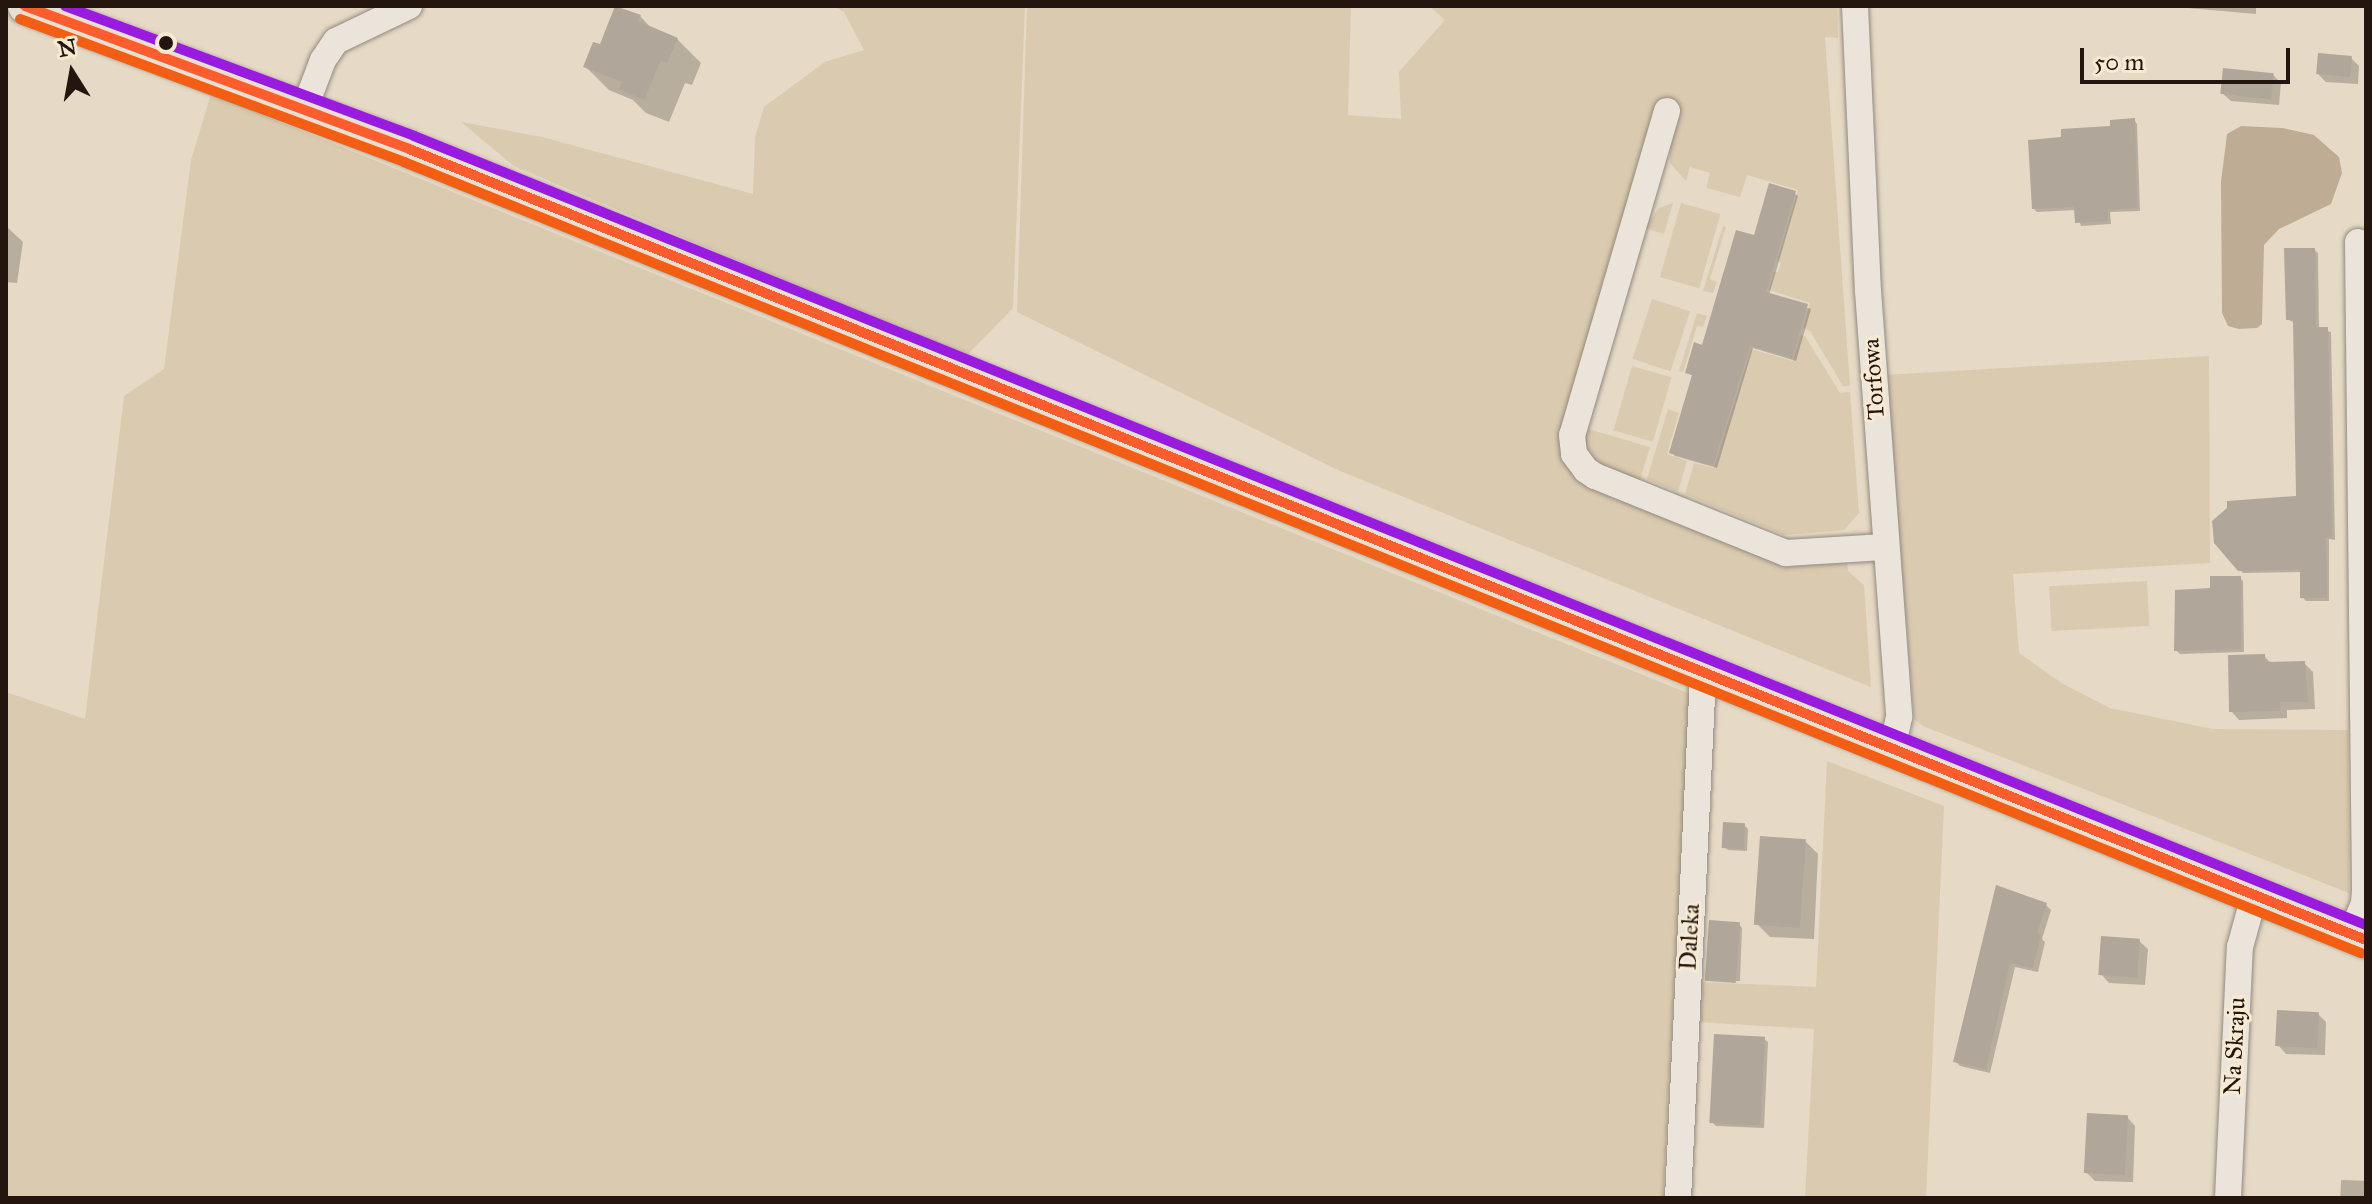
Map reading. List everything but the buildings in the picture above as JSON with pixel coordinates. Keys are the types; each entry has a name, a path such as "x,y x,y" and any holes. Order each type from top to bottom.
{"main road":[{"path":"25,6 304,110 2359,937"}],"street":[{"path":"304,110 323,60 336,41 409,6"},
{"name":"Torfowa","path":"1855,6 1860,164 1884,547 1899,717 1892,751"},
{"path":"1667,111 1572,435 1574,454 1595,476 1786,553 1884,547"},
{"path":"2358,242 2365,899 2359,937"},
{"name":"Daleka","path":"1678,1198 1703,675"},
{"name":"Na Skraju","path":"2228,1198 2240,947 2254,896"}],"shaded area":[{"path":"834,6 1025,6 1013,308 965,357 514,166 461,122 542,137 753,194 755,137 764,107 825,62 864,50 844,12"},
{"path":"1027,6 1351,6 1348,115 1401,119 1399,72 1445,20 1429,6 1837,6 1838,38 1825,37 1850,386 1843,386 1810,331 1803,328 1810,303 1769,290 1774,272 1778,272 1781,263 1777,261 1798,190 1747,175 1740,197 1706,188 1710,173 1690,167 1686,181 1670,163 1670,140 1567,465 1847,560 1848,571 1864,585 1871,687 1340,471 1017,312"},
{"path":"211,94 1690,694 1663,1198 6,1198 6,692 85,719 124,396 164,369 191,160"},
{"path":"2241,126 2283,128 2314,135 2339,157 2342,173 2331,204 2279,229 2264,245 2262,324 2257,328 2239,329 2228,326 2222,313 2221,182 2227,134"},
{"path":"1673,203 1664,234 1644,228 1659,208"},
{"path":"1681,203 1720,214 1699,288 1660,277"},
{"path":"1723,226 1726,227 1710,279 1717,282 1713,293 1703,291"},
{"path":"1652,299 1690,311 1671,371 1633,359"},
{"path":"1697,313 1707,316 1703,327 1697,326 1683,372 1679,371"},
{"path":"1801,335 1805,336 1840,393 1850,392 1859,513 1844,530 1784,535 1685,494 1694,463 1714,468 1751,349 1793,361"},
{"path":"2209,356 2210,563 2013,574 2019,653 2063,684 2110,708 2213,729 2348,730 2349,893 1923,726 1914,719 1903,582 1897,581 1884,375"},
{"path":"1632,366 1671,377 1653,442 1614,430"},
{"path":"1668,409 1679,413 1667,454 1687,461 1678,492 1647,479"},
{"path":"1585,428 1650,447 1639,483 1607,470 1586,454"},
{"path":"2147,581 2149,626 2051,631 2049,586"},
{"path":"1827,761 1944,806 1926,1198 1805,1198 1814,1029 1696,1022 1700,982 1816,987"}],"transit line":[{"path":"25,6 409,149 2366,940"},
{"path":"65,6 414,136 2366,925"},
{"path":"20,19 404,162 2361,953"}]}
